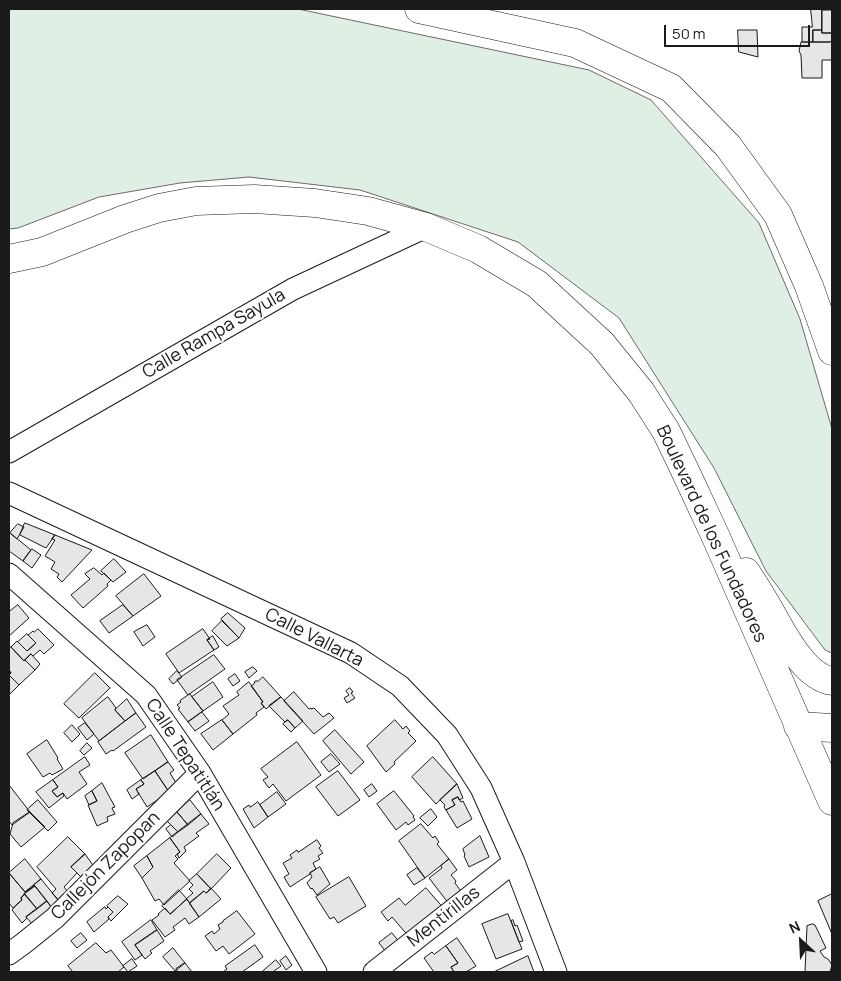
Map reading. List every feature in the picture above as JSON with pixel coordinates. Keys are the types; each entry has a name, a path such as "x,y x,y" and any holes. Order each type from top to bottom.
{"main road":[{"path":"419,9 575,43 671,88 728,146 778,215 810,286 832,351"},
{"name":"Boulevard de los Fundadores","path":"9,259 42,252 125,219 160,208 196,202 254,199 315,203 368,211 426,227 478,249 537,284 602,344 641,392 666,431 715,534 832,801"},
{"path":"715,534 737,558 793,649 813,673 828,681 832,681"},
{"path":"798,726 832,728"}],"street":[{"name":"Calle Rampa Sayula","path":"9,452 293,289 426,227"},
{"name":"Calle Vallarta","path":"9,493 351,653 400,686 447,734 481,788 514,862 556,972"},
{"name":"Calle Tepatitlán","path":"9,574 146,695 200,773 316,972"},
{"name":"Callejón Zapopan","path":"9,954 55,918 200,773"},
{"name":"Mentirillas","path":"374,972 514,862"}],"green space":[{"path":"9,9 298,9 589,70 651,100 759,223 800,319 832,429 832,653 825,650 766,571 714,468 619,318 518,242 360,190 249,177 180,183 99,197 18,228 9,229"}],"building":[{"path":"811,9 822,9 822,30 813,30 813,42 802,42 802,27 812,27"},
{"path":"822,10 832,10 832,33 822,33"},
{"path":"738,30 757,30 758,57 739,52"},
{"path":"813,30 822,30 822,33 832,33 832,40 830,42 813,42"},
{"path":"832,40 832,60 822,60 822,78 802,78 801,55 799,51 801,42 830,42"},
{"path":"25,523 55,535 46,548 20,535"},
{"path":"18,524 24,527 17,539 10,533"},
{"path":"10,533 31,550 23,561 9,551"},
{"path":"55,535 92,550 62,582 57,577 59,574 51,569 55,562 45,556 55,540 52,539"},
{"path":"32,549 41,555 32,568 23,561"},
{"path":"114,559 126,572 113,582 101,571"},
{"path":"94,568 102,575 104,573 111,580 107,584 108,586 83,608 71,595 90,579 85,574"},
{"path":"144,574 161,596 133,616 116,596"},
{"path":"18,605 29,618 9,636 9,612"},
{"path":"123,605 133,616 109,633 100,621"},
{"path":"228,613 245,628 239,638 221,619"},
{"path":"222,621 239,638 227,646 212,631"},
{"path":"147,625 155,637 143,646 134,632"},
{"path":"38,629 54,645 44,654 40,650 33,656 31,654 24,661 11,647 17,641 27,651 36,643 28,635"},
{"path":"203,629 210,639 207,640 214,650 179,673 166,654"},
{"path":"27,634 36,643 27,651 18,642"},
{"path":"213,636 219,647 214,650 207,640"},
{"path":"11,647 35,670 19,685 9,675 11,673 9,670 9,649"},
{"path":"31,654 40,664 35,670 25,660"},
{"path":"214,655 225,669 188,695 177,680"},
{"path":"253,667 257,671 249,678 245,672"},
{"path":"177,671 182,677 173,684 169,679"},
{"path":"95,673 110,688 79,718 64,704"},
{"path":"235,674 240,681 233,686 228,679"},
{"path":"9,675 19,685 9,695"},
{"path":"263,677 281,697 266,709 251,686 255,681"},
{"path":"213,682 223,697 203,711 192,697"},
{"path":"249,682 263,702 261,703 264,707 233,734 222,720 229,714 223,706 239,695 237,692"},
{"path":"350,688 355,698 347,703 344,698 349,695 346,691"},
{"path":"294,692 309,709 314,708 323,717 329,713 334,718 314,734 284,701"},
{"path":"190,694 203,711 188,722 177,705"},
{"path":"108,697 116,708 115,710 125,721 99,741 82,718"},
{"path":"281,697 303,721 295,728 288,720 285,722 269,706"},
{"path":"127,699 136,713 125,721 115,710"},
{"path":"202,712 209,721 195,731 188,722"},
{"path":"136,713 146,727 106,754 98,742"},
{"path":"222,720 233,734 213,750 201,734"},
{"path":"288,720 295,728 291,732 283,724"},
{"path":"395,720 403,729 406,726 410,731 408,733 416,741 386,772 367,746"},
{"path":"85,723 94,734 87,740 78,728"},
{"path":"72,725 80,734 72,742 64,733"},
{"path":"335,730 364,762 351,774 323,741"},
{"path":"151,735 168,762 143,779 125,753"},
{"path":"47,740 63,769 43,777 27,754"},
{"path":"297,742 321,775 286,801 273,784 269,788 263,780 268,777 261,769"},
{"path":"87,743 92,748 84,755 80,751"},
{"path":"331,754 340,764 329,772 321,762"},
{"path":"85,757 90,765 79,772 87,784 67,799 63,793 57,797 52,791 58,787 53,780"},
{"path":"433,757 457,784 436,804 412,777"},
{"path":"168,762 174,770 170,773 179,788 169,792 155,771"},
{"path":"155,771 169,792 147,807 136,789 144,784 141,780"},
{"path":"338,771 360,800 338,816 316,787"},
{"path":"53,780 58,787 52,791 57,797 63,793 64,796 49,808 36,792"},
{"path":"141,780 144,784 136,789 139,794 132,799 127,790"},
{"path":"102,783 115,807 112,808 115,814 107,817 108,821 97,826 88,805 97,801 92,791"},
{"path":"372,784 377,791 369,797 364,790"},
{"path":"457,784 463,798 459,800 458,797 452,800 455,805 446,810 445,805 440,800"},
{"path":"9,785 30,812 12,825 9,821"},
{"path":"92,791 97,801 89,805 85,796"},
{"path":"394,791 414,816 415,820 408,825 406,822 396,830 377,804"},
{"path":"277,792 286,804 268,817 260,805"},
{"path":"458,797 461,802 463,801 472,819 457,828 446,810 455,805 452,800"},
{"path":"38,800 57,822 48,831 27,810"},
{"path":"190,800 201,814 188,825 177,812"},
{"path":"258,802 268,817 254,828 243,809"},
{"path":"431,809 437,817 428,826 420,818"},
{"path":"30,812 45,827 21,847 10,834 13,823"},
{"path":"177,812 188,825 178,832 167,821"},
{"path":"201,814 209,824 196,833 199,836 184,847 186,851 179,858 177,854 180,852 170,838"},
{"path":"421,824 433,838 435,836 439,842 437,844 449,859 425,878 399,841"},
{"path":"171,825 178,832 172,837 166,829"},
{"path":"480,836 489,857 469,867 463,849"},
{"path":"68,837 85,854 71,867 77,873 64,887 68,892 59,901 52,893 56,889 37,867"},
{"path":"170,838 180,852 175,856 178,859 174,863 190,881 164,905 159,899 155,901 142,878 153,867 147,856"},
{"path":"317,840 321,846 319,848 323,853 318,856 320,859 313,863 316,869 290,887 284,877 289,874 283,863 292,858 290,855 297,850 298,852"},
{"path":"85,854 95,868 83,879 71,867"},
{"path":"217,854 231,868 211,889 197,874"},
{"path":"147,856 153,867 142,878 134,866"},
{"path":"25,859 41,879 25,892 9,873"},
{"path":"449,859 457,870 451,875 466,898 453,909 429,878 442,868 441,866"},
{"path":"320,867 330,884 317,895 307,883 312,877 310,873"},
{"path":"417,868 425,878 414,885 407,875"},
{"path":"9,873 25,892 35,886 24,894 21,898 22,900 13,908 9,903"},
{"path":"197,874 211,889 206,893 204,891 190,903 186,899 193,893 189,889 193,885 189,881"},
{"path":"349,877 366,906 338,923 334,917 330,919 316,897"},
{"path":"41,879 59,901 52,908 34,885"},
{"path":"35,886 47,901 37,909 24,894"},
{"path":"211,888 221,899 199,917 189,903"},
{"path":"426,888 446,911 411,939 392,917 388,921 381,912 399,898 405,905"},
{"path":"179,890 187,899 170,914 162,906"},
{"path":"25,894 37,909 26,917 22,923 12,910"},
{"path":"832,894 832,934 818,901"},
{"path":"118,896 128,904 111,921 108,917 113,912 107,906"},
{"path":"187,899 199,917 189,924 185,918 173,927 175,930 165,937 152,920 165,908 170,914"},
{"path":"47,901 52,908 34,926 26,917"},
{"path":"105,907 106,909 108,907 113,912 108,917 109,919 94,932 87,922"},
{"path":"237,911 255,934 229,954 223,946 216,951 205,936 212,931 214,934 220,929 218,925"},
{"path":"508,914 522,949 496,959 482,924"},
{"path":"151,920 157,930 135,945 142,955 135,960 122,942"},
{"path":"513,920 523,941 519,942 511,921"},
{"path":"813,924 826,948 820,951 832,965 830,972 805,972 807,926"},
{"path":"157,930 164,941 150,951 152,953 145,959 135,945"},
{"path":"81,933 87,940 77,948 71,941"},
{"path":"392,933 404,948 391,958 379,943"},
{"path":"457,938 476,966 466,972 454,972 451,967 458,963 446,946"},
{"path":"96,943 106,953 111,950 124,967 118,972 73,972 68,966"},
{"path":"255,945 263,957 242,972 223,972 227,969 225,966"},
{"path":"446,946 458,963 451,967 454,972 434,972 424,958"},
{"path":"173,948 185,963 175,971 163,957"},
{"path":"286,956 292,965 286,970 280,961"},
{"path":"528,956 534,972 494,972"},
{"path":"132,959 137,966 128,972 123,966"},
{"path":"276,960 281,966 275,972 262,972"},
{"path":"185,963 192,972 178,972 176,969"}]}
